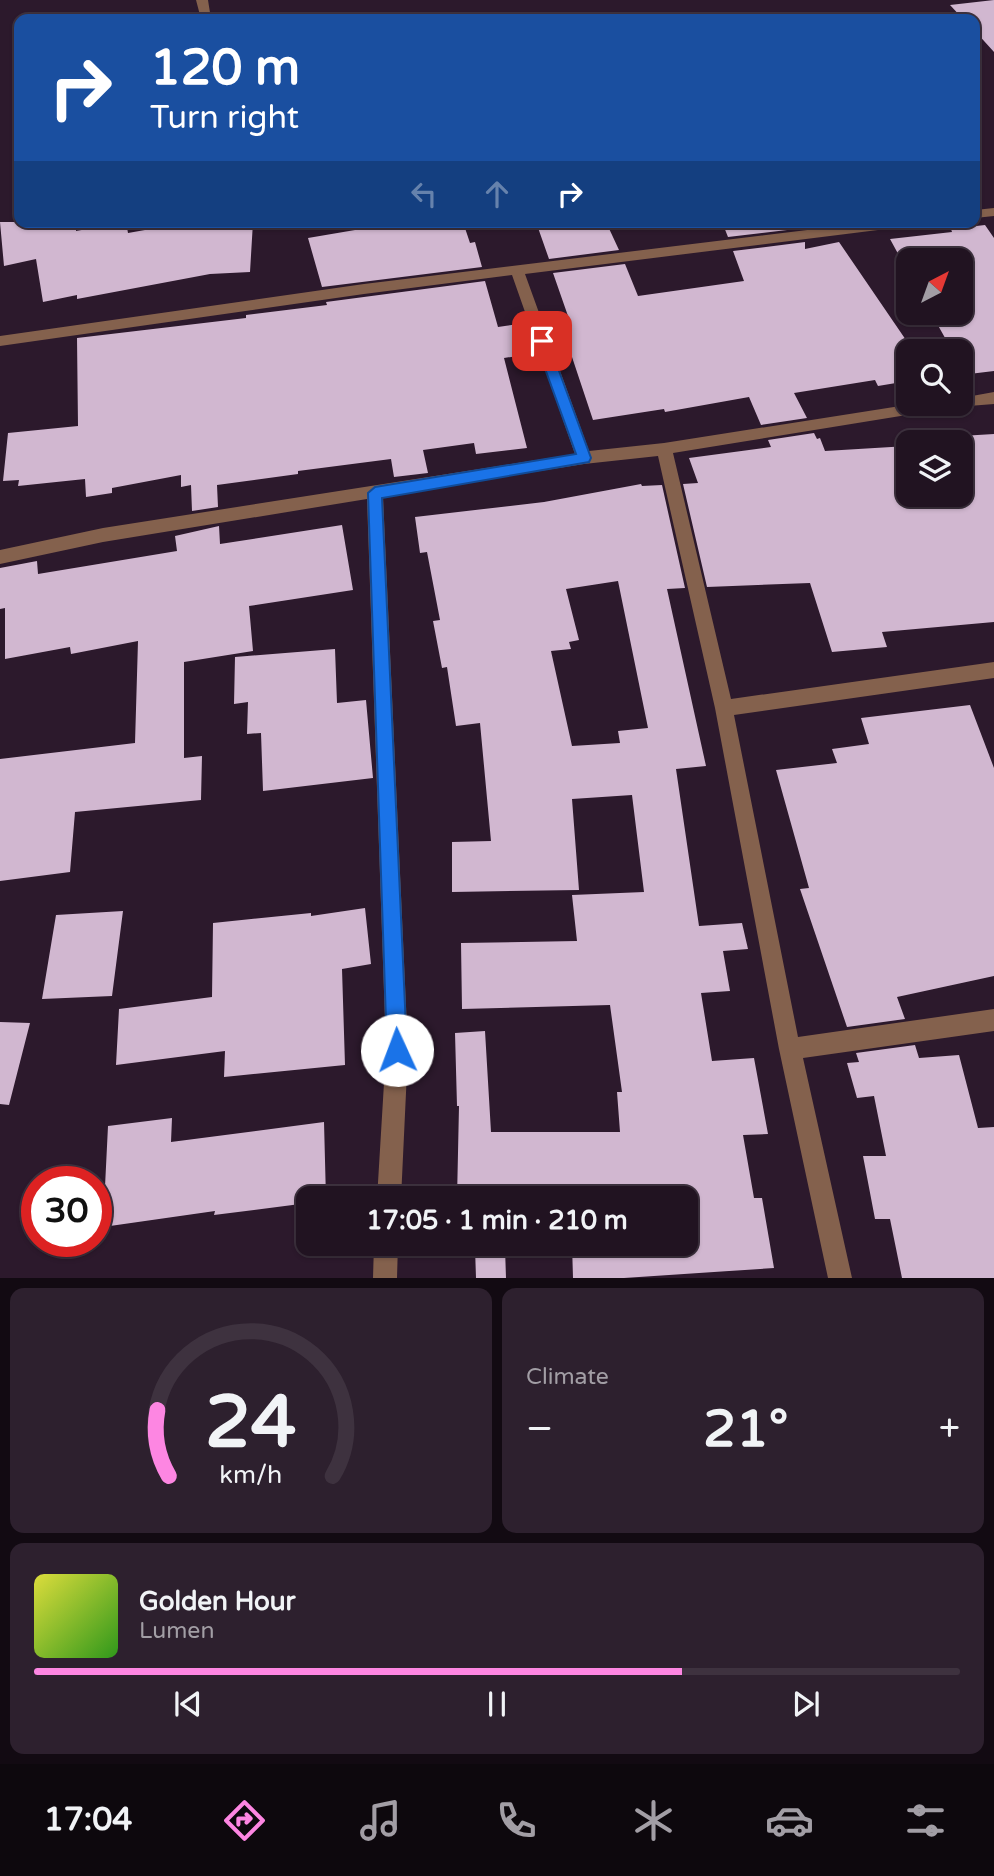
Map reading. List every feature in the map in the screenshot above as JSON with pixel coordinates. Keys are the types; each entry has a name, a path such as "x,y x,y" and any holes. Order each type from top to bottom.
{"street":[{"path":"0,341 364,289 862,228"},
{"path":"517,271 584,458"},
{"path":"973,400 994,397"},
{"path":"0,557 103,535 584,458 664,449 896,412"},
{"path":"664,449 723,708 790,1049 840,1278"},
{"path":"375,493 397,1050 390,1186"},
{"path":"723,708 994,670"},
{"path":"790,1049 994,1020"},
{"path":"385,1278 386,1256"}],"building":[{"path":"994,0 994,52 980,37 980,14 958,14 950,5"},
{"path":"0,222 14,222 14,228 76,228 76,231 127,228 128,233 156,228 253,228 250,272 210,274 77,299 77,295 43,302 36,259 4,266"},
{"path":"985,225 994,238 994,371 973,374 973,339 946,339 938,326 973,326 973,248 896,250 890,239 952,232 951,229 980,228"},
{"path":"465,228 470,243 475,242 482,267 322,287 308,238 355,230"},
{"path":"538,228 609,228 619,250 549,259"},
{"path":"724,228 804,228 728,237"},
{"path":"805,242 805,249 839,242 905,339 896,339 896,383 878,386 875,380 794,393 807,418 761,425 749,397 665,412 664,409 593,420 570,351 556,353 544,320 568,316 553,273 625,264 638,296 744,281 733,251"},
{"path":"485,281 498,327 526,323 537,353 504,358 527,448 476,454 474,443 423,450 428,473 394,477 391,459 217,485 218,507 192,511 191,485 181,487 181,475 112,488 112,493 86,497 85,479 18,486 19,480 3,481 8,433 78,426 77,338 246,318 246,315 327,305 326,302"},
{"path":"814,433 817,439 820,438 825,451 896,447 896,507 973,507 973,435 994,434 994,622 882,632 887,647 832,652 810,583 707,587 683,484 698,483 689,458 771,447 768,440"},
{"path":"641,484 662,485 685,588 667,589 706,766 676,769 699,926 742,923 748,949 723,951 730,991 701,993 712,1061 754,1058 768,1134 743,1135 754,1198 762,1198 774,1268 624,1278 573,1278 572,1256 698,1256 698,1186 457,1186 459,1106 455,1033 485,1031 491,1132 620,1132 617,1092 622,1092 610,1005 462,1009 461,943 577,941 572,895 644,892 632,795 572,799 579,890 452,892 452,842 491,841 480,723 456,726 447,667 442,668 433,621 440,620 427,552 420,553 415,517 544,502","holes":["618,581 648,728 618,731 620,743 572,746 551,651 571,649 569,642 579,640 566,589"]},
{"path":"342,525 353,590 249,606 253,651 184,662 184,758 202,756 201,800 75,812 70,872 0,881 0,759 135,743 138,641 71,654 70,647 5,659 5,608 0,609 0,568 37,561 38,574 177,551 175,536 219,526 220,544"},
{"path":"335,649 337,703 366,700 373,778 263,791 261,733 247,734 248,702 234,704 235,657"},
{"path":"970,705 994,768 994,976 897,997 905,1019 847,1027 800,889 809,888 776,770 837,763 832,749 869,744 861,718"},
{"path":"365,908 371,964 342,969 345,1065 224,1077 225,1051 116,1065 119,1009 212,997 213,923 311,913 311,916"},
{"path":"123,911 112,996 42,999 56,915"},
{"path":"0,1022 30,1023 9,1105 0,1104"},
{"path":"915,1045 919,1058 959,1055 978,1128 994,1127 994,1278 902,1278 890,1219 875,1219 863,1156 886,1156 874,1096 857,1098 847,1063 859,1062 856,1053"},
{"path":"172,1118 171,1142 324,1122 326,1186 296,1186 296,1205 214,1215 215,1211 112,1226 112,1166 106,1166 108,1126"},
{"path":"475,1256 505,1256 506,1278 476,1278"}],"route":[{"path":"397,1050 375,493 584,458 542,341"}]}
